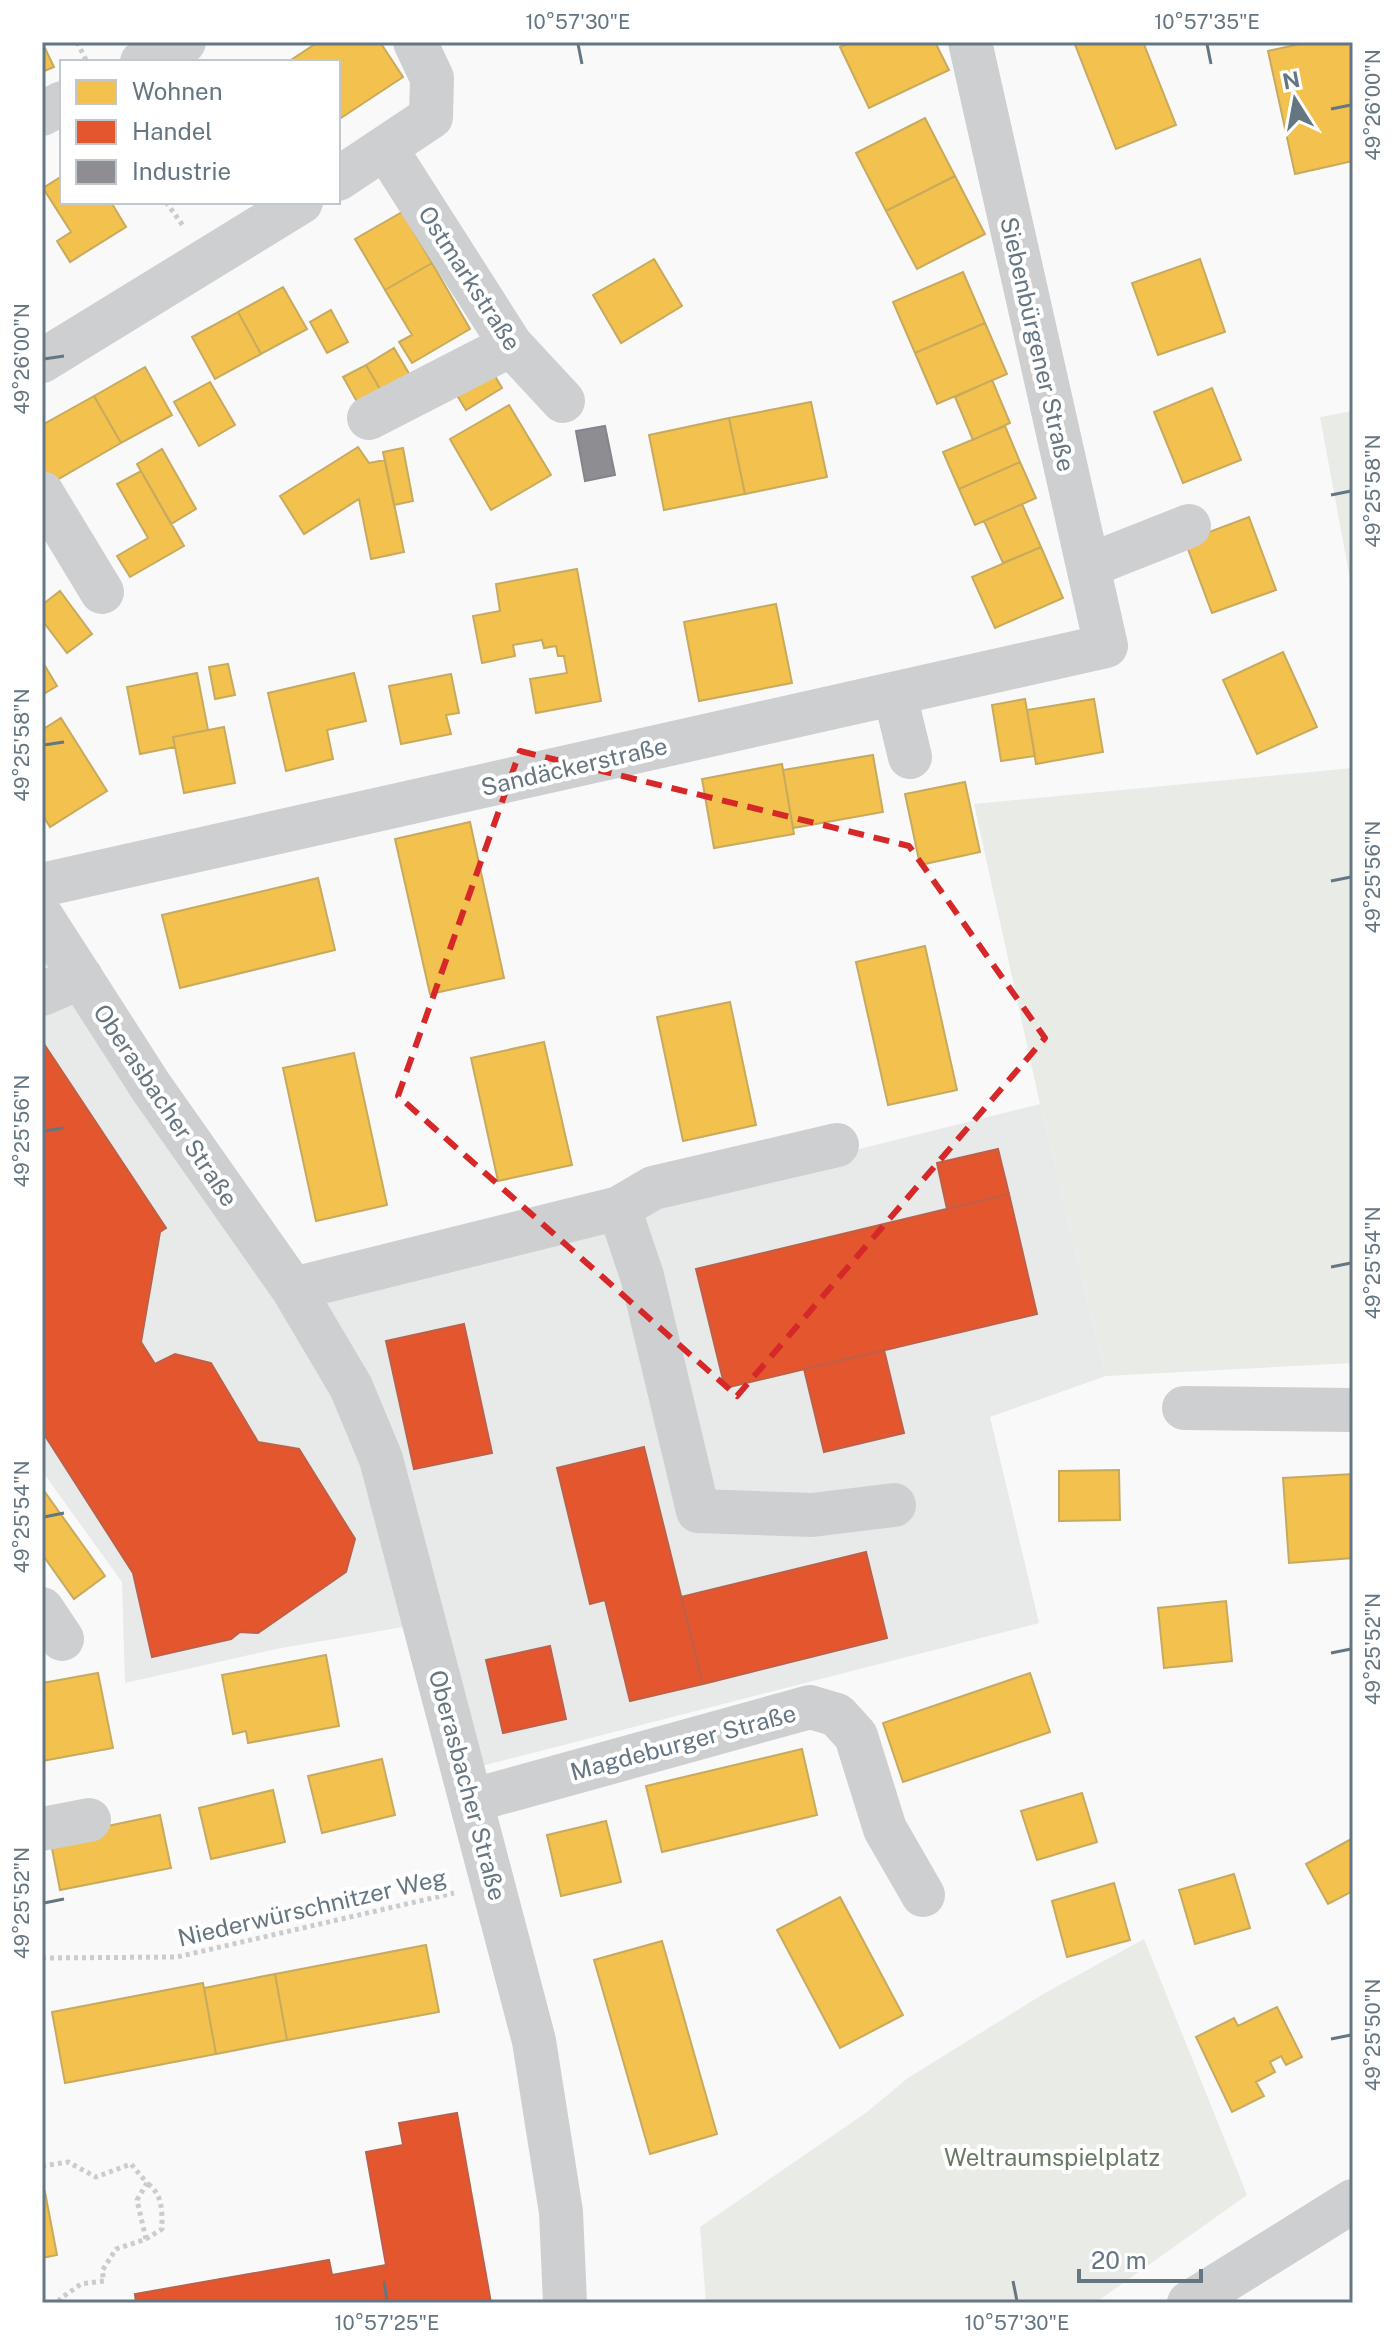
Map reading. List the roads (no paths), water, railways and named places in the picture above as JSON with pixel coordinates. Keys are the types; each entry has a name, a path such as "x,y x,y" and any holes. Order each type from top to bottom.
{"street":[{"path":"146,60 184,42"},
{"path":"340,178 431,117 432,78 415,42"},
{"name":"Siebenbürgener Straße","path":"970,42 1106,646"},
{"path":"42,114 60,104"},
{"name":"Ostmarkstraße","path":"386,149 511,345 563,401"},
{"path":"42,361 298,204"},
{"path":"369,418 511,345"},
{"path":"42,493 102,592"},
{"path":"1088,566 1189,526"},
{"name":"Sandäckerstraße","path":"42,885 769,739 895,695 1106,646"},
{"path":"895,695 910,757"},
{"name":"Oberasbacher Straße","path":"42,917 151,1087 293,1289 351,1387 381,1459 474,1800 534,2041 561,2212 565,2303"},
{"path":"42,994 81,977"},
{"path":"293,1289 619,1208 653,1188 837,1145"},
{"path":"619,1208 642,1276 698,1511 812,1515 894,1505"},
{"path":"1184,1408 1353,1410"},
{"name":"Magdeburger Straße","path":"474,1800 810,1707 837,1715 856,1736 885,1829 923,1895"},
{"path":"42,1829 89,1820"},
{"path":"1189,2303 1353,2201"}],"park label":[{"name":"Weltraumspielplatz","path":"1052,2157"}]}
